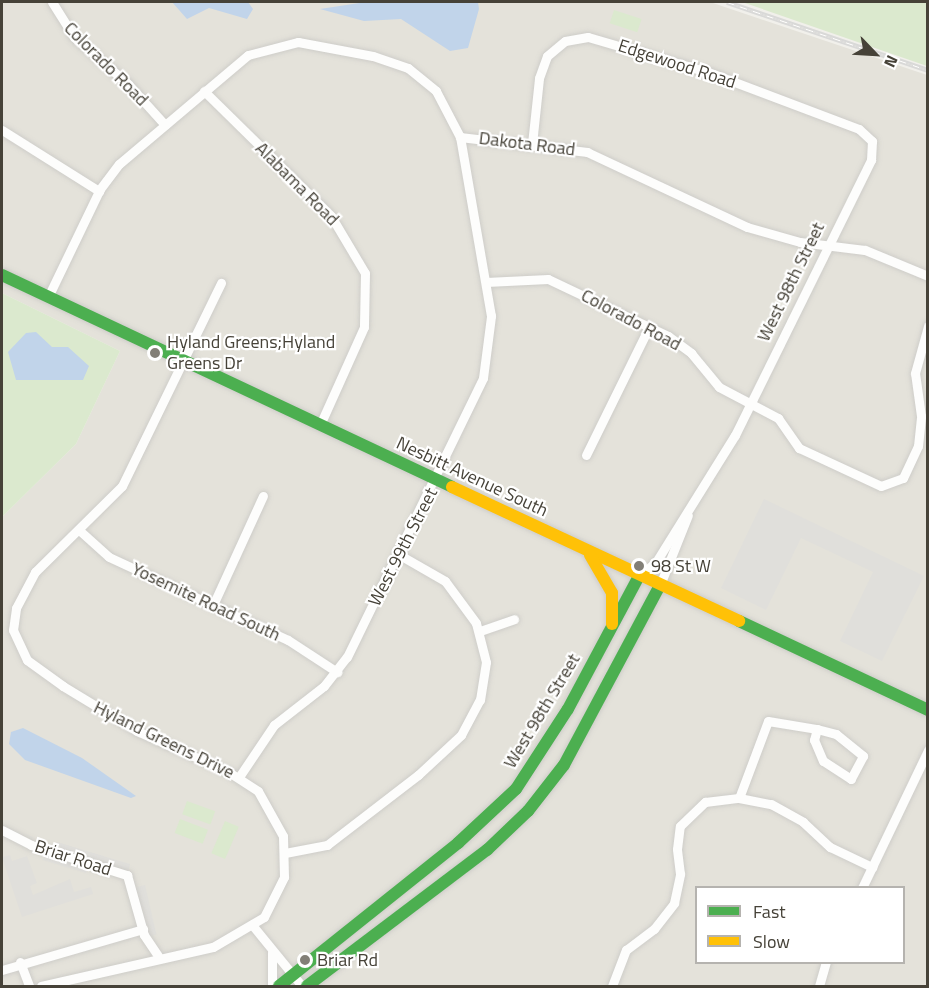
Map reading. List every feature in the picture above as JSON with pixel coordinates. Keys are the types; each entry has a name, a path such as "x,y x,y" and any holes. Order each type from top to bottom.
{"street":[{"name":"Colorado Road","path":"52,2 75,37 128,84 165,125"},
{"name":"Edgewood Road","path":"532,144 539,78 547,56 565,41 588,37 708,72 859,129 872,141 871,160"},
{"name":"Dakota Road","path":"48,297 99,191 119,164 204,91 263,47 315,44 408,68 435,91 460,137 587,152 747,228 890,257 927,276"},
{"name":"Alabama Road","path":"204,91 331,216 345,233 364,273 364,327 320,426"},
{"path":"2,130 99,191"},
{"name":"West 99th Street","path":"239,777 274,725 337,672 436,480 483,378 491,337 486,282 460,137"},
{"name":"West 98th Street","path":"279,987 291,973 458,843 516,789 558,727 639,576 656,562 688,513 751,404 871,160"},
{"name":"Nesbitt Avenue South","path":"2,275 927,710"},
{"name":"Colorado Road","path":"486,282 548,279 680,343 719,387 778,418 799,448 874,483 897,483 914,460 921,431 916,359 927,326"},
{"name":"Hyland Greens Drive","path":"41,987 158,956 213,947 253,926 280,891 285,853 283,836 269,805 239,777 99,710 20,651 13,630 16,608 47,556 79,530 122,486 221,283"},
{"path":"586,455 649,327"},
{"path":"213,605 263,496"},
{"name":"West 98th Street","path":"307,987 487,849 528,811 564,765 660,585 688,513"},
{"name":"Yosemite Road South","path":"79,530 108,557 305,649 337,672"},
{"path":"587,551 612,593 612,626"},
{"path":"285,853 327,845 461,735 480,700 485,681 480,631 467,606 445,581 398,554"},
{"path":"480,631 514,619"},
{"path":"740,798 768,722 817,729 836,734 863,756 851,780 823,761 814,740 817,729"},
{"path":"863,886 927,750"},
{"path":"612,987 626,950 654,929 674,903 680,874 677,837 686,815 712,799 740,798 788,812 830,847 872,867"},
{"name":"Briar Road","path":"2,830 31,845 127,875 143,929 158,956"},
{"path":"253,926 302,987"},
{"path":"2,970 20,962 143,929"},
{"path":"271,949 272,987"},
{"path":"20,962 29,987"},
{"path":"819,987 826,964"}],"shaded area":[{"path":"2,2 710,2 927,75 927,986 2,986 2,517 76,444 120,351 2,293"},
{"path":"764,499 924,576 882,661 840,641 873,572 801,538 766,610 721,588"},
{"path":"57,842 130,864 128,873 89,862 86,873 43,860 45,856 52,858"},
{"path":"10,855 12,861 27,856 37,883 30,886 33,895 70,879 74,892 91,887 93,894 22,917 2,857"},
{"path":"145,885 156,935 147,937 135,887"}],"green space":[{"path":"742,2 927,2 927,66"},
{"path":"614,10 642,19 637,32 610,23"},
{"path":"2,293 120,351 76,444 2,517"},
{"path":"187,801 215,811 210,824 182,814"},
{"path":"180,819 208,830 203,844 175,833"},
{"path":"225,821 239,827 225,859 211,853"}],"water":[{"path":"172,2 248,2 253,9 247,19 209,8 187,19"},
{"path":"366,2 478,2 479,9 468,48 450,51 401,19 364,21 320,9"},
{"path":"36,332 52,347 68,347 89,366 83,380 16,380 8,352 26,333"},
{"path":"23,728 82,758 136,796 131,798 25,760 9,744 11,732"}],"railway":[{"path":"727,2 928,70"}],"traffic: fast":[{"path":"2,275 452,487"},
{"path":"279,986 458,843 516,789 568,709 639,576"},
{"path":"307,986 487,850 528,811 564,765 660,585"},
{"path":"739,621 928,710"}],"traffic: slow":[{"path":"452,487 739,621"},
{"path":"590,555 612,593 612,624"}],"place":[{"name":"Hyland Greens;Hyland Greens Dr","path":"155,353"},
{"name":"98 St W","path":"639,566"},
{"name":"Briar Rd","path":"305,960"}]}
